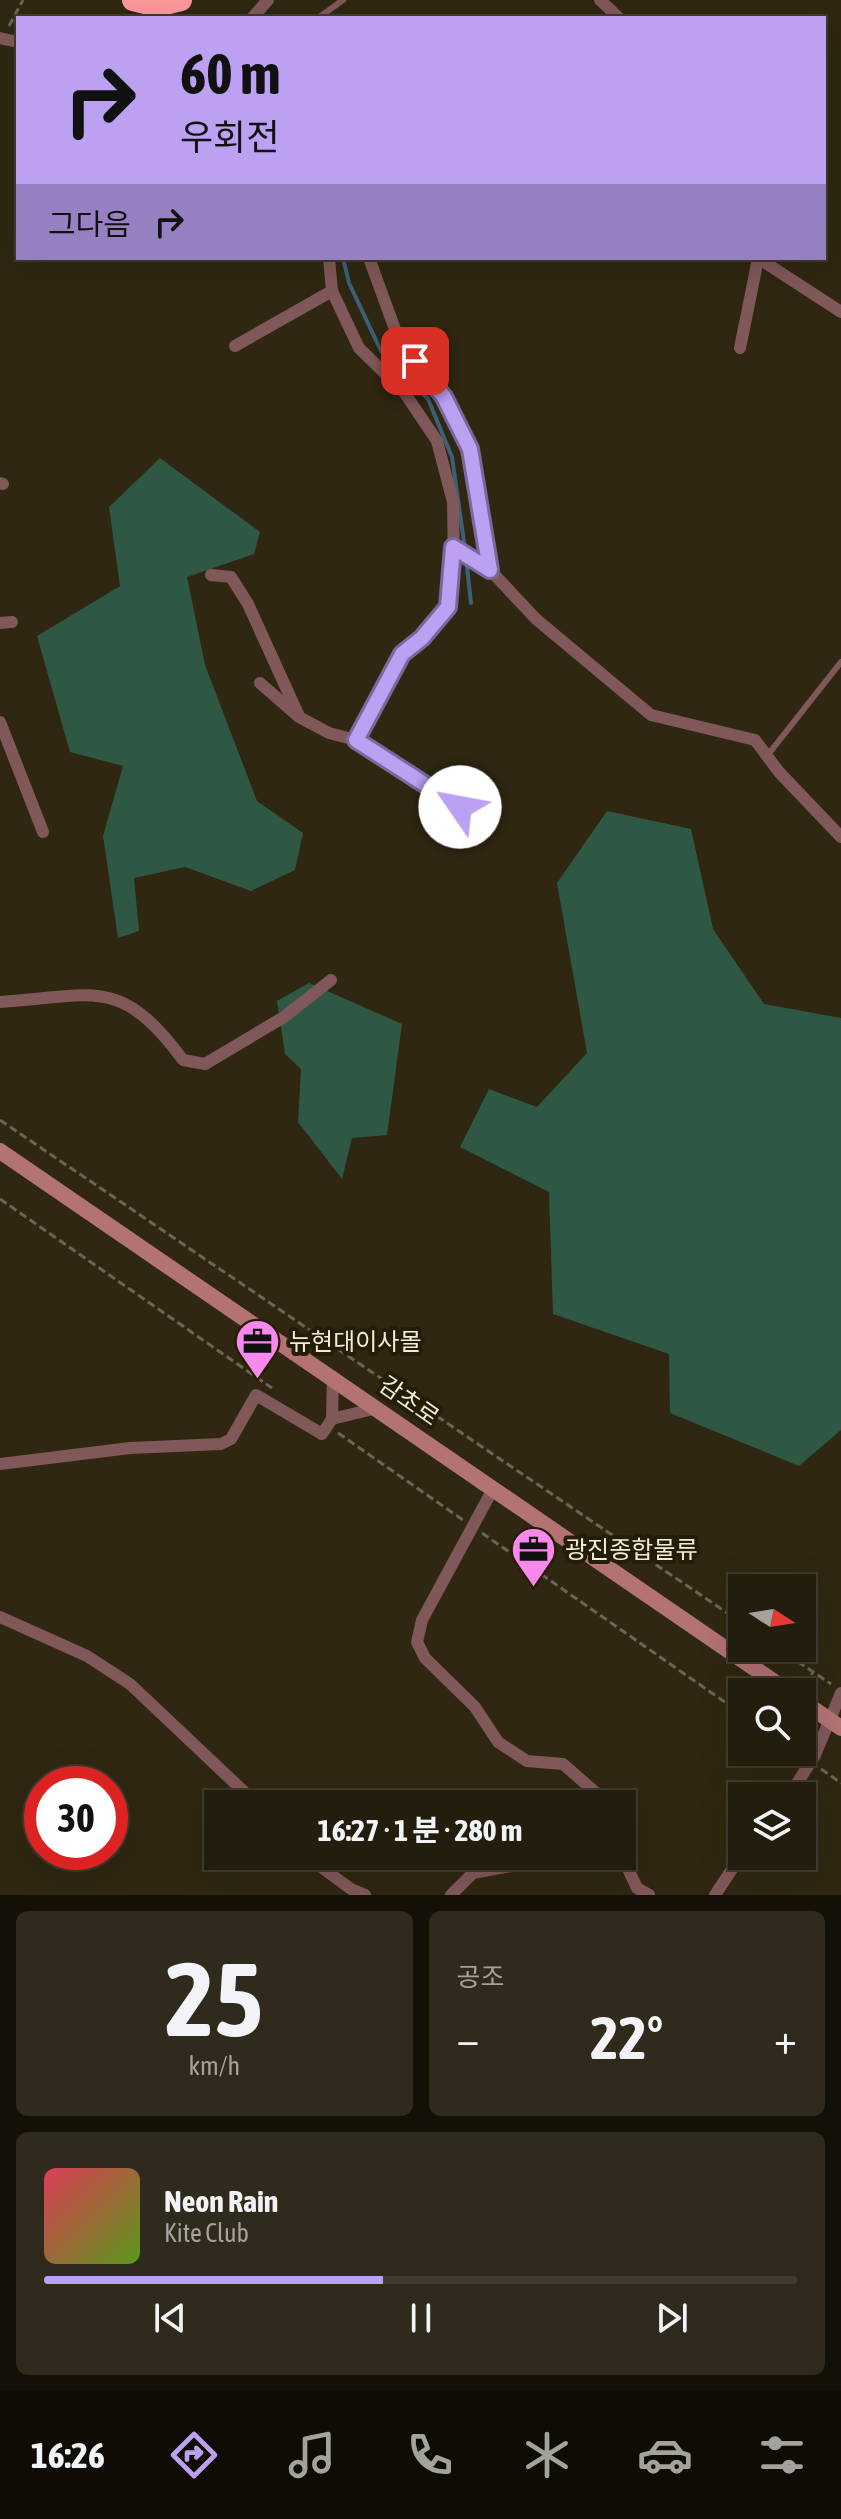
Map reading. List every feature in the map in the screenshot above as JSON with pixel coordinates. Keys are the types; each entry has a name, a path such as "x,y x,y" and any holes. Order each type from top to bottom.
{"highway":[{"path":"133,0 157,6 181,0"}],"main road":[{"name":"감초로","path":"0,1151 769,1678"},
{"path":"816,1711 835,1724"}],"street":[{"path":"254,16 268,0"},
{"path":"600,0 617,16"},
{"path":"329,260 332,291 359,348 404,392 437,441 453,502 455,548 448,607 422,638 402,654 356,740"},
{"path":"370,260 400,343 444,397 470,449 484,566"},
{"path":"740,348 758,260"},
{"path":"761,260 841,312"},
{"path":"235,346 332,291"},
{"path":"455,548 484,566 536,619 651,715 755,740 841,837"},
{"path":"211,575 231,577 248,604 299,717"},
{"path":"260,683 299,717 329,733 356,740 460,807"},
{"path":"0,722 43,832"},
{"path":"0,1002 75,994 110,997 137,1008 183,1060 205,1064 284,1017 331,980"},
{"path":"0,1464 130,1448 221,1444 231,1439 256,1395 322,1434 330,1422 333,1377"},
{"path":"330,1422 377,1408"},
{"path":"493,1489 422,1620 417,1642 425,1658 475,1707 498,1742 527,1761 563,1764 594,1790"},
{"path":"0,1617 87,1656 130,1684 242,1790"},
{"path":"798,1782 835,1724 841,1692"},
{"path":"324,1870 365,1895"},
{"path":"451,1895 473,1873 489,1870"},
{"path":"629,1870 637,1888 649,1895"},
{"path":"715,1895 731,1870"}],"lane":[{"path":"321,16 343,0"},
{"path":"767,756 841,662"}],"path":[{"path":"1,38 23,0"},
{"path":"0,1120 728,1614"},
{"path":"0,1199 275,1389"},
{"path":"330,1422 728,1704"},
{"path":"798,1662 841,1692"},
{"path":"809,1678 813,1672"}],"green space":[{"path":"160,458 260,532 254,554 187,577 205,665 257,801 303,833 295,870 251,891 185,867 134,878 139,931 118,938 103,836 123,766 70,752 37,636 120,586 109,507"},
{"path":"607,811 691,829 713,929 764,1004 841,1018 841,1430 799,1466 670,1413 669,1354 553,1314 549,1192 460,1147 489,1089 537,1107 587,1053 557,883"},
{"path":"309,983 402,1024 387,1135 352,1138 342,1179 298,1122 301,1069 285,1054 277,1001"}],"waterway":[{"path":"343,260 349,283 381,351 428,399 452,457 465,549"},
{"path":"466,558 471,603"}],"place":[{"name":"뉴현대이사몰","path":"258,1381"},
{"name":"광진종합물류","path":"534,1589"}],"route":[{"path":"415,361 444,397 470,449 490,570 453,547 454,567 448,607 422,638 402,654 356,740 460,807"}]}
